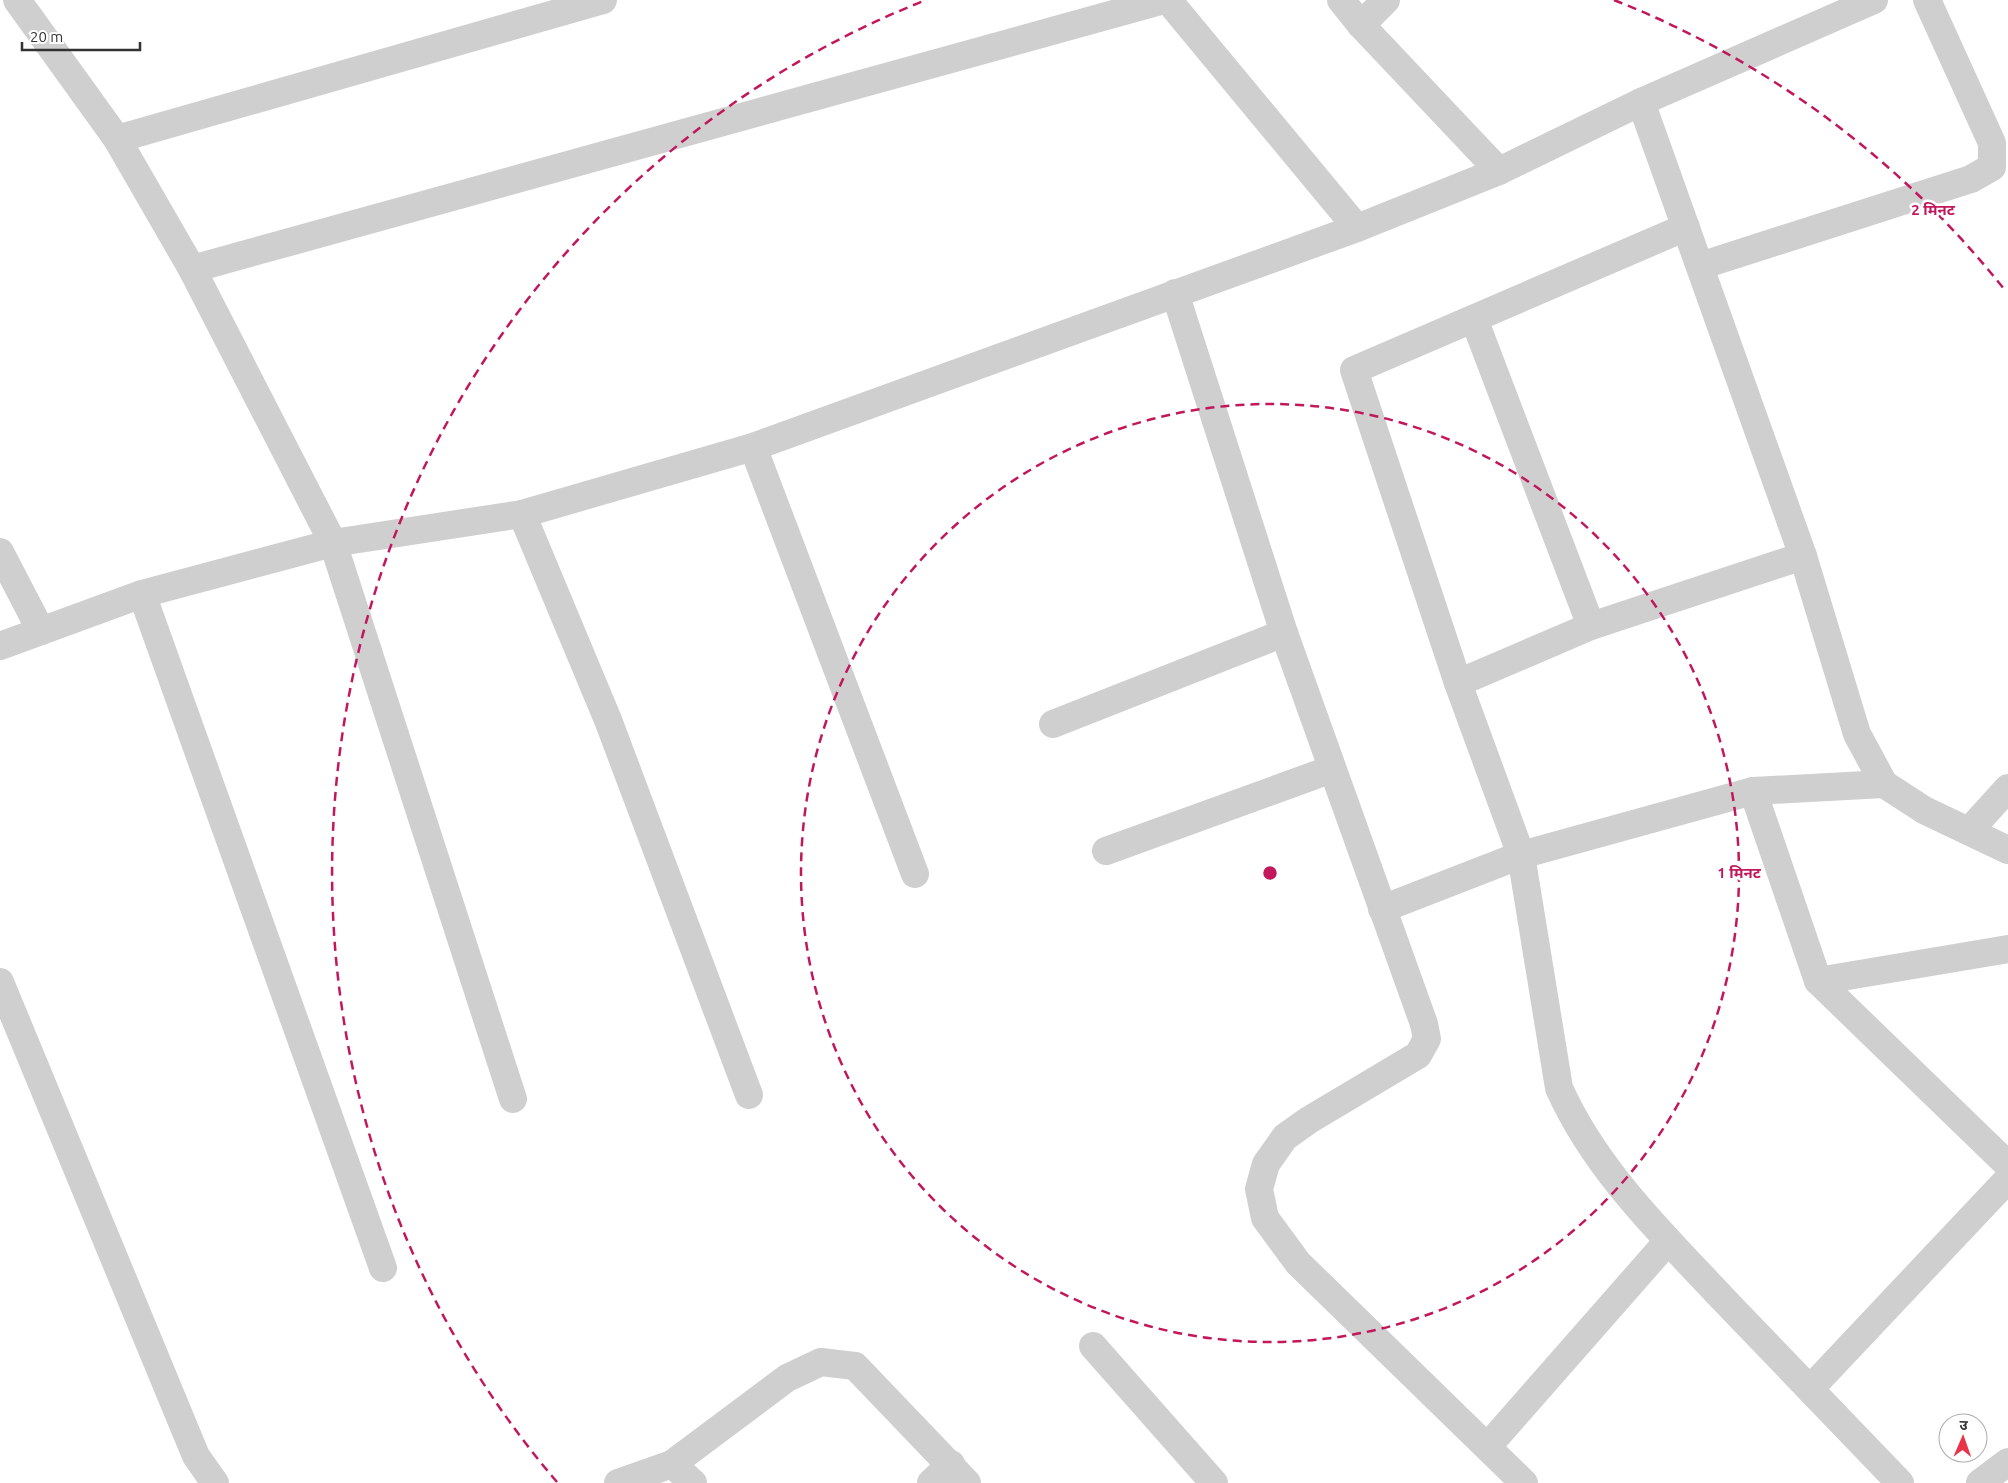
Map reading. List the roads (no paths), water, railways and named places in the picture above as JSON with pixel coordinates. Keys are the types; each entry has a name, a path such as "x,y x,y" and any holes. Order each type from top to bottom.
{"street":[{"path":"17,0 117,139 192,269 333,543 513,1099"},
{"path":"117,139 602,0"},
{"path":"192,269 1164,0"},
{"path":"1168,0 1357,228"},
{"path":"1341,0 1361,25 1500,171"},
{"path":"1361,25 1386,0"},
{"path":"0,646 142,594 333,543 522,514 754,447 1357,228 1500,171 1641,102 1874,0"},
{"path":"1700,266 1971,179 1992,167 1992,143 1927,0"},
{"path":"1641,102 1803,556 1857,734 1884,784 1924,810 2008,850"},
{"path":"1686,227 1354,370 1458,684 1521,855 1559,1088 1574,1120 1597,1158 1668,1241 1900,1483"},
{"path":"1175,293 1284,633 1424,1024 1427,1039 1418,1055 1309,1120 1285,1137 1266,1164 1259,1189 1265,1218 1298,1263 1524,1483"},
{"path":"1474,319 1591,626"},
{"path":"754,447 915,874"},
{"path":"522,514 608,720 749,1095"},
{"path":"0,552 41,631"},
{"path":"1458,684 1591,626 1803,556"},
{"path":"142,594 383,1268"},
{"path":"1053,724 1284,633"},
{"path":"1106,851 1332,770"},
{"path":"1382,909 1521,855 1753,791 1884,784"},
{"path":"1969,831 2008,788"},
{"path":"1753,791 1818,981 2008,1165"},
{"path":"1818,981 2008,949"},
{"path":"0,982 196,1456 215,1483"},
{"path":"1810,1390 2008,1179"},
{"path":"1488,1446 1668,1241"},
{"path":"1093,1346 1214,1483"},
{"path":"618,1483 672,1464 787,1378 821,1362 855,1366 959,1474 932,1483"},
{"path":"1980,1483 2008,1462"},
{"path":"672,1464 693,1483"}]}
